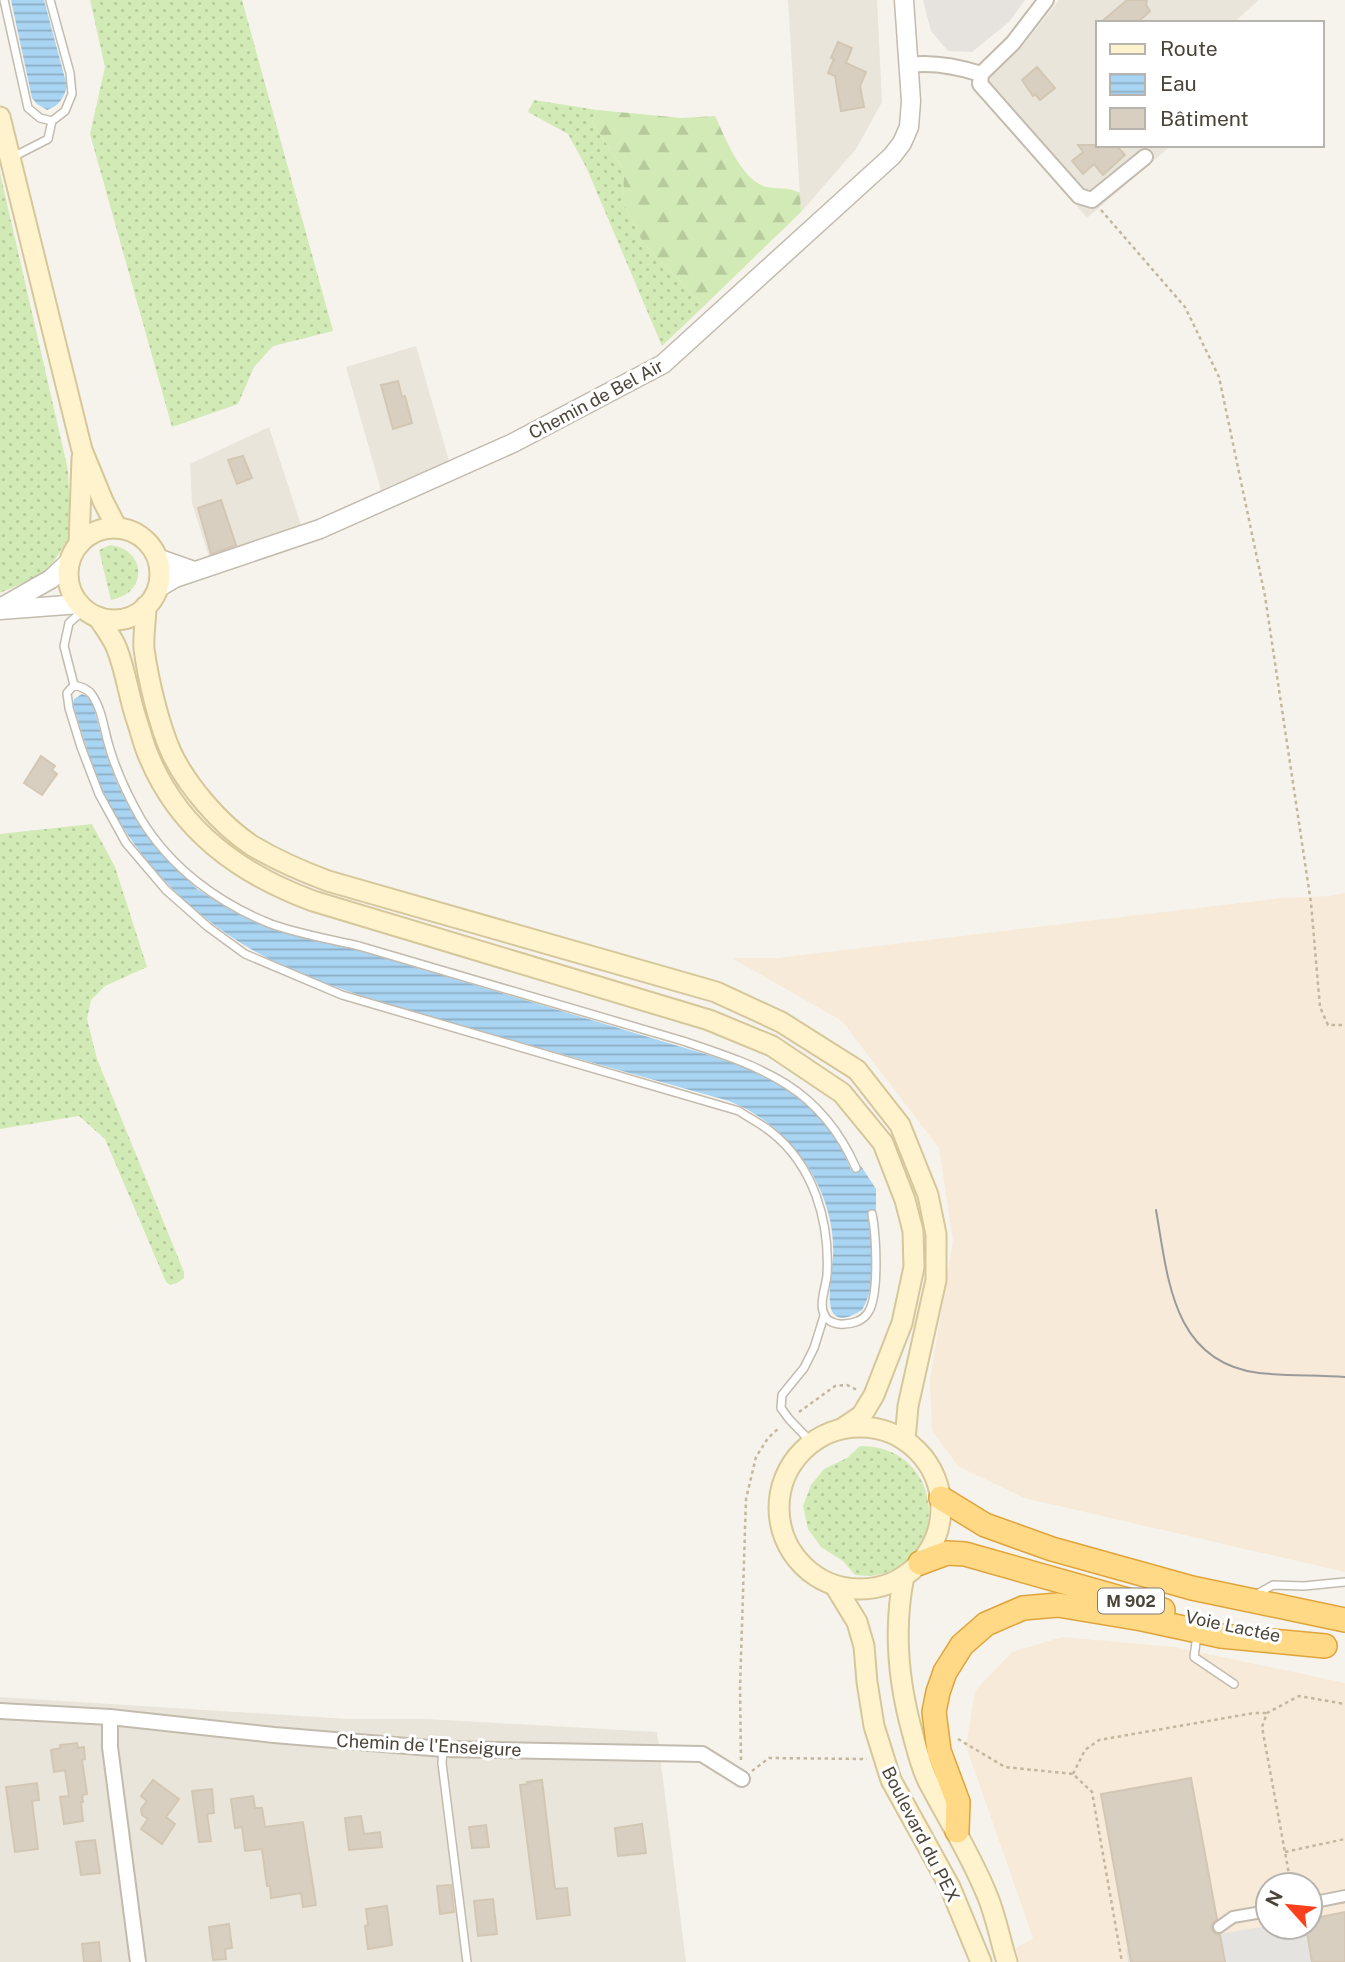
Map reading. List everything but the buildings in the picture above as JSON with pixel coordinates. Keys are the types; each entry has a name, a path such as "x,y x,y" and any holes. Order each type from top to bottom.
{"highway":[{"name":"Voie Lactée","path":"941,1498 985,1525 1052,1549 1192,1588 1345,1620"},
{"name":"Voie Lactée","path":"912,1569 947,1553 965,1555 1206,1622 1335,1648"},
{"path":"957,1831 958,1802 939,1751 934,1712 945,1672 962,1645 986,1624 1023,1608 1058,1605 1221,1636 1335,1648"}],"main road":[{"path":"0,117 82,450 117,528"},
{"path":"82,450 75,552 68,572 69,584 73,594 117,647 149,757 170,798 197,832 237,864 282,889 313,901 709,1020 772,1046 842,1093 883,1143 905,1200 913,1231 914,1267 902,1323 874,1395 862,1415 843,1428 811,1442 794,1461 782,1483 778,1508 782,1534 794,1556 812,1574 835,1586 858,1590 882,1586 912,1569 933,1543 940,1521 941,1498 934,1475 922,1455 905,1440 886,1430 864,1426 843,1428"},
{"path":"75,552 96,531 117,528 137,534 146,540 157,558 160,575 158,588 138,613 118,619 87,610"},
{"path":"146,606 144,646 155,703 172,752 194,789 214,813 249,843 292,868 328,881 716,992 781,1022 857,1070 900,1125 928,1195 936,1234 936,1280 908,1406 905,1440"},
{"name":"Boulevard du PEX","path":"912,1569 900,1600 897,1635 900,1678 906,1710 927,1778 957,1831 988,1896 1007,1962"},
{"name":"Boulevard du PEX","path":"835,1586 857,1622 864,1646 874,1726 891,1780 950,1887 981,1962"}],"street":[{"name":"Chemin de Bel Air","path":"158,588 194,571 320,529 513,443 663,364 892,156 902,143 909,127 911,101 904,0"},
{"path":"1046,0 1013,43 981,74 980,84 1079,196 1092,200 1145,157"},
{"path":"909,65 969,70 981,74"},
{"path":"0,609 51,579 75,552"},
{"path":"157,558 194,571"},
{"path":"0,609 87,610"},
{"name":"Chemin de l'Enseigure","path":"0,1711 110,1717 274,1735 443,1749 702,1754 741,1779"},
{"path":"110,1717 110,1746 138,1962"},
{"path":"1324,1900 1345,1896"},
{"path":"1219,1927 1233,1917 1254,1913"}],"lane":[{"path":"4,0 28,108 40,118 52,121"},
{"path":"10,159 48,139 52,121 65,111 72,94 70,74 50,0"},
{"path":"75,685 64,646 69,624 87,610"},
{"path":"75,685 84,687 92,694 109,748 125,788 142,820 181,869 229,905 272,924 359,946 735,1059 776,1077 804,1097 830,1122 856,1168"},
{"path":"75,685 68,693 69,708 81,747 99,794 126,843 166,890 208,927 245,954 342,995 739,1111 772,1132 810,1179 821,1209 827,1239 827,1276 822,1305 824,1316 814,1348 804,1368 782,1395 781,1408 811,1442"},
{"path":"824,1316 840,1325 854,1324 868,1313 872,1303 876,1266 876,1233 872,1214"},
{"path":"1248,1600 1273,1585 1304,1586 1345,1582"},
{"path":"1182,1627 1197,1636 1194,1657 1234,1684"},
{"path":"443,1749 442,1763 467,1962"}],"path":[{"path":"1092,200 1185,307 1219,377 1265,596 1311,903 1320,1007 1328,1025 1345,1025"},
{"path":"741,1779 740,1688 746,1499 756,1457 768,1437 835,1387 847,1385 864,1392"},
{"path":"1073,1774 1086,1750 1099,1740 1267,1713 1299,1696 1345,1704"},
{"path":"1267,1713 1262,1727 1288,1871"},
{"path":"950,1737 962,1740 1005,1768 1073,1774 1092,1791 1122,1962"},
{"path":"741,1779 769,1758 867,1759"},
{"path":"1285,1852 1345,1839"}],"shaded area":[{"path":"788,0 877,0 882,102 856,149 801,212"},
{"path":"923,0 1025,0 1009,22 972,52 948,51 931,31"},
{"path":"1059,0 1259,0 1235,21 1096,21 1096,147 1170,147 1087,218 976,87 1021,48"},
{"path":"416,346 449,461 381,490 346,367"},
{"path":"269,427 301,525 209,557 192,503 190,464"},
{"path":"1345,893 1345,1572 1024,1498 958,1466 932,1430 930,1380 953,1240 939,1148 842,1021 732,958 777,958 1282,898"},
{"path":"1062,1637 1175,1647 1345,1683 1345,1962 1019,1962 1016,1948 1033,1938 966,1746 975,1691 1012,1652"},
{"path":"0,1697 349,1719 427,1719 657,1732 686,1962 0,1962"},
{"path":"1254,1928 1254,1941 1308,1941 1312,1962 1128,1962 1126,1949"}],"green space":[{"path":"90,0 242,0 333,331 273,346 254,367 238,404 172,427 90,134 105,67"},
{"path":"534,100 597,110 592,122 624,170 623,201 643,243 704,306 662,346 587,169 568,134 528,112"},
{"path":"597,110 682,118 715,116 735,158 750,177 767,187 800,193 801,212 704,306 643,243 623,201 624,170 592,122"},
{"path":"0,173 68,470 71,534 50,568 42,575 0,593"},
{"path":"110,545 131,554 138,571 137,581 132,589 111,600 99,550"},
{"path":"92,824 115,867 147,967 105,986 91,1000 87,1019 97,1059 184,1272 184,1278 170,1285 166,1282 105,1139 79,1116 0,1129 0,834"},
{"path":"860,1446 888,1451 909,1464 922,1482 928,1504 927,1527 918,1548 902,1565 874,1576 855,1575 843,1561 821,1547 808,1529 803,1506 811,1485 824,1469 847,1458"}],"water":[{"path":"11,0 44,0 67,86 60,101 47,110 32,98"},
{"path":"82,694 91,698 106,753 130,809 163,855 197,889 219,903 279,931 358,950 735,1063 774,1081 806,1103 831,1131 851,1170 861,1166 876,1189 876,1213 869,1216 872,1276 862,1310 843,1318 833,1313 830,1294 832,1235 822,1193 800,1156 786,1140 750,1111 729,1101 361,996 285,967 243,945 217,927 192,907 147,861 112,809 94,771 73,704 74,699"}],"tram line":[{"path":"1156,1210 1165,1263 1179,1313 1191,1335 1208,1352 1230,1366 1259,1373 1345,1377"}]}
